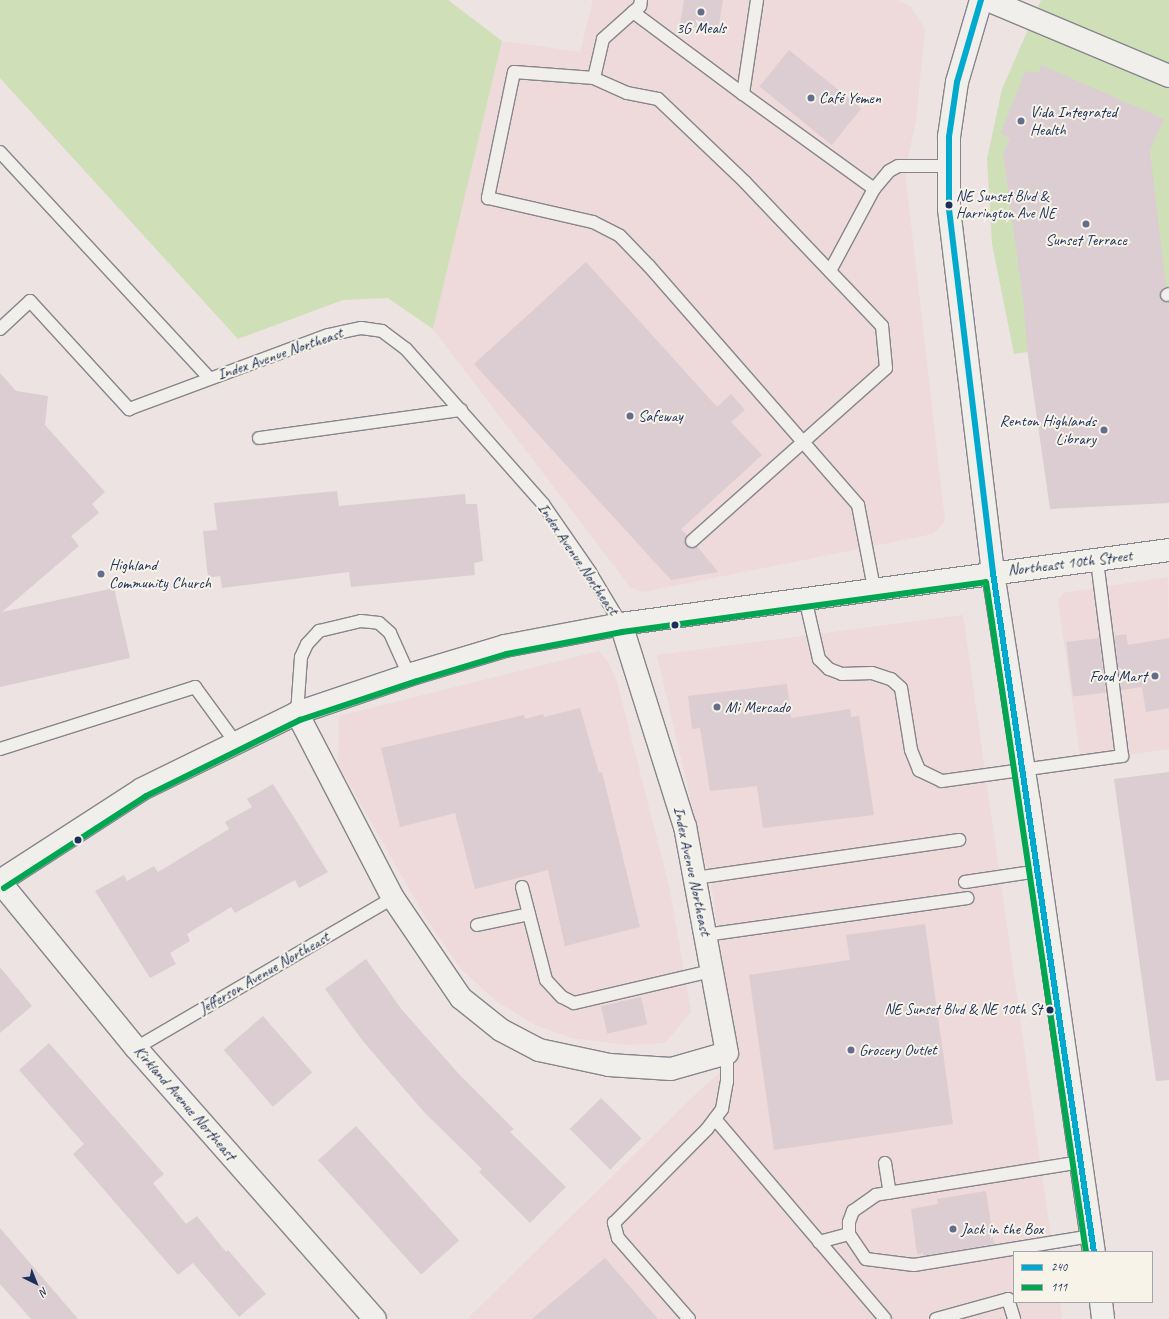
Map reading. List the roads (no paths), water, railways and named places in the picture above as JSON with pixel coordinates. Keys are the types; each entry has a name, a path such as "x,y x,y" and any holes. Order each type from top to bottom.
{"street":[{"path":"981,0 957,82 949,137 949,209 993,573 1024,769 1093,1244"},
{"path":"988,0 1169,76"},
{"name":"Northeast 10th Street","path":"0,881 142,789 297,713 409,675 505,646 621,624 874,588 1169,550"},
{"name":"Index Avenue Northeast","path":"621,624 686,827 727,1053"},
{"path":"297,713 393,898 462,998 501,1030 539,1050 609,1065 671,1069 727,1053"},
{"name":"Kirkland Avenue Northeast","path":"0,881 136,1048 375,1319"},
{"path":"1101,1303 1103,1319"}],"lane":[{"path":"594,78 603,40 640,6 641,0"},
{"path":"743,94 757,0"},
{"path":"633,12 874,189"},
{"path":"692,541 803,442 886,368 882,326 745,182 658,99 627,93 594,78 514,72 488,198 593,222 620,236 803,442 858,505 874,588"},
{"path":"0,152 209,378"},
{"path":"830,271 874,189 889,171 898,166 949,166"},
{"name":"Index Avenue Northeast","path":"0,329 30,301 130,409 209,378 328,335 361,328 382,331 406,349 543,504 590,572 621,624"},
{"path":"259,438 460,410"},
{"path":"805,598 819,659 829,669 842,674 872,673 890,678 901,688 911,750 919,770 942,781 1122,756 1097,560"},
{"path":"297,713 301,657 307,644 319,631 361,622 379,623 390,633 409,675"},
{"path":"0,749 195,687 236,743"},
{"path":"695,878 959,840"},
{"path":"965,882 1039,871"},
{"path":"522,887 546,980 562,997 574,1003 712,971"},
{"name":"Jefferson Avenue Northeast","path":"136,1048 393,898"},
{"path":"705,935 967,898"},
{"path":"477,925 529,914"},
{"name":"Index Avenue Northeast","path":"690,1319 618,1238 614,1223 715,1119 722,1109 727,1082 727,1053"},
{"path":"715,1119 884,1319"},
{"path":"1013,1253 914,1265 866,1259 848,1234 849,1222 854,1211 876,1195 1081,1162"},
{"path":"885,1163 890,1193"},
{"path":"819,1242 848,1234"},
{"path":"1033,1251 1093,1244"},
{"path":"936,1319 1011,1298 1014,1319"}],"place":[{"name":"3G Meals","path":"701,12"},
{"name":"Café Yemen","path":"811,98"},
{"name":"Vida Integrated Health","path":"1021,121"},
{"name":"NE Sunset Blvd & Harrington Ave NE","path":"949,205"},
{"name":"Sunset Terrace","path":"1086,224"},
{"name":"Safeway","path":"630,416"},
{"name":"Renton Highlands Library","path":"1104,430"},
{"name":"Highland Community Church","path":"101,574"},
{"name":"Food Mart","path":"1155,676"},
{"name":"Mi Mercado","path":"717,707"},
{"name":"NE Sunset Blvd & NE 10th St","path":"1050,1010"},
{"name":"Grocery Outlet","path":"851,1050"},
{"name":"Jack in the Box","path":"953,1229"}]}
